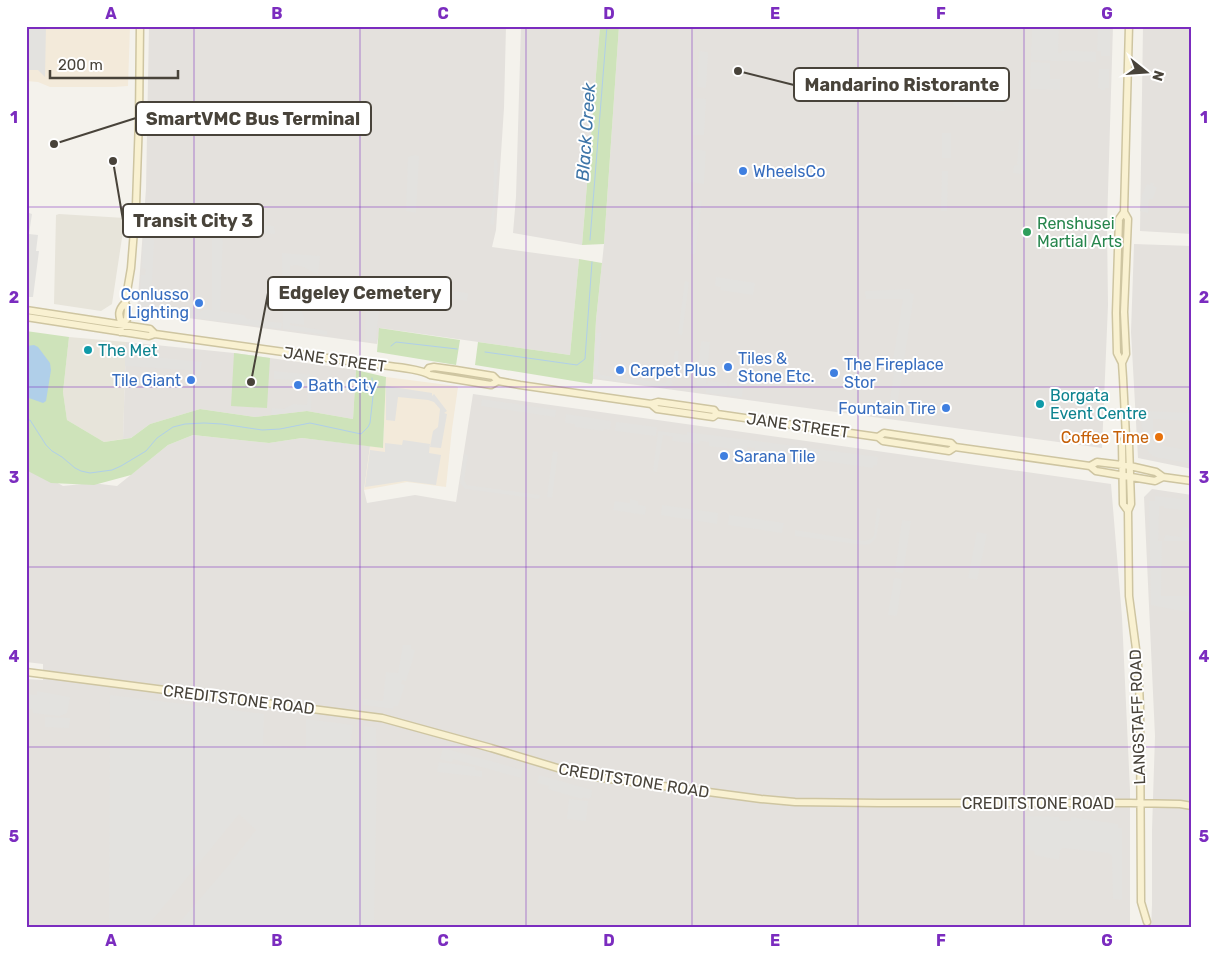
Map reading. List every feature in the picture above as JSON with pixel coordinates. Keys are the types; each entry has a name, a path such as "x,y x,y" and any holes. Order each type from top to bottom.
{"street":[{"path":"120,332 122,324 119,318 121,308 126,303 131,268 136,205 140,26"},
{"name":"LANGSTAFF ROAD","path":"1129,26 1124,212 1128,219 1124,312 1126,354 1122,363 1126,438 1129,443 1130,466 1131,504 1128,512 1129,596 1138,664 1141,726 1141,902 1147,922"},
{"name":"JANE STREET","path":"26,310 150,329 155,334"},
{"name":"JANE STREET","path":"26,317 149,336 155,334 426,372 429,368 434,367 456,370 492,376 498,381 651,404 658,402 714,410 717,414 878,437 890,434 951,443 955,447 1090,466 1096,471 1155,481 1163,477"},
{"name":"LANGSTAFF ROAD","path":"1126,438 1122,444 1122,475 1123,504 1128,512"},
{"name":"JANE STREET","path":"1090,466 1097,462 1130,466 1156,472 1163,477 1192,481"},
{"name":"CREDITSTONE ROAD","path":"26,672 382,718 574,773 761,799 795,802 1140,803 1192,806"}],"shaded area":[{"path":"26,26 130,26 128,86 50,87 38,82 26,81"},
{"path":"26,26 46,26 45,77 38,70 26,70"},
{"path":"149,26 506,26 504,108 496,230 492,247 579,259 570,355 380,328 377,344 137,311 146,189"},
{"path":"521,26 600,26 582,245 513,233 516,197"},
{"path":"619,26 1113,26 1107,225 1108,305 1102,448 593,379"},
{"path":"1032,26 1059,26 1058,52 1061,54 1062,50 1096,52 1096,62 1031,60"},
{"path":"1098,26 1110,26 1110,56 1101,56 1101,51 1097,51"},
{"path":"1143,26 1192,26 1192,234 1140,231"},
{"path":"699,51 708,52 706,88 697,87"},
{"path":"1031,62 1050,63 1050,79 1060,79 1060,90 1030,89"},
{"path":"1099,69 1109,69 1109,88 1105,88 1105,90 1098,88"},
{"path":"954,84 1001,89 1001,93 1006,93 1004,111 953,106"},
{"path":"695,98 706,99 704,135 693,135"},
{"path":"942,133 951,133 951,158 942,158"},
{"path":"1019,140 1028,140 1026,171 1023,171 1023,174 1013,173 1014,166 1019,164 1017,164"},
{"path":"693,149 706,151 704,184 690,182"},
{"path":"419,156 416,213 406,211 408,157"},
{"path":"494,159 498,163 494,225 490,224 493,207"},
{"path":"942,171 948,171 947,211 941,211"},
{"path":"1151,182 1154,184 1153,186 1157,187 1153,199 1149,199 1148,213 1140,211 1142,195 1147,184 1150,185"},
{"path":"697,200 702,201 695,254 690,254"},
{"path":"26,212 32,214 29,234 38,235 36,251 39,251 33,297 26,297"},
{"path":"56,215 125,218 112,304 101,311 54,304"},
{"path":"149,217 151,220 158,217 207,221 207,227 157,224 157,222 154,224 151,301 149,302 151,304 200,309 200,312 212,310 212,227 217,227 217,222 274,226 275,234 223,233 220,311 244,315 247,319 282,323 281,329 146,312 144,307 139,306 141,275 145,275 146,269 142,268 144,225 148,224 145,221"},
{"path":"1134,244 1192,246 1192,469 1138,458 1131,332"},
{"path":"282,253 320,256 318,275 304,267 290,266 290,295 294,295 304,317 304,325 290,323 290,325 327,331 327,335 283,329"},
{"path":"716,277 755,283 753,295 720,290 721,287 715,286"},
{"path":"371,281 468,293 467,301 382,289 375,342 365,341 366,284 369,284"},
{"path":"685,281 689,282 682,335 678,334"},
{"path":"910,289 910,293 914,294 904,361 900,361 899,367 903,368 896,412 892,411 890,414 887,414 886,418 843,410 844,404 883,409 889,405 894,373 891,372 903,299 866,299 865,291"},
{"path":"596,333 601,333 598,370 601,375 665,383 671,377 675,351 679,351 675,381 671,380 673,384 669,387 666,385 666,388 598,378 598,374 596,376 593,373 596,369 594,369"},
{"path":"69,337 126,342 123,439 104,442 67,420 63,392"},
{"path":"701,341 710,342 706,384 708,384 708,381 727,383 727,387 729,387 729,384 743,386 742,397 706,393 706,389 696,388"},
{"path":"126,342 234,353 356,370 353,419 307,411 255,417 200,409 150,424 131,438 123,439"},
{"path":"125,354 202,362 200,371 125,366"},
{"path":"274,371 313,375 311,410 271,415 272,408 284,409 293,404 307,405 309,381 274,379"},
{"path":"386,377 458,387 446,487 407,482 364,490 370,446 383,448"},
{"path":"386,386 432,393 432,396 434,394 447,411 444,413 447,414 441,448 430,447 433,431 438,427 440,409 434,402 398,397 395,421 386,420"},
{"path":"473,394 1111,484 1122,617 1130,790 1130,928 26,928 26,679 43,680 43,664 26,662 26,465 63,486 92,483 117,486 168,445 193,435 269,443 302,438 370,446 364,490 367,503 415,495 456,502"},
{"path":"482,399 556,410 555,417 481,406"},
{"path":"1147,411 1192,413 1192,421 1153,419 1153,444 1192,451 1192,464 1155,457 1149,453 1145,446 1141,421 1147,420"},
{"path":"566,414 611,421 610,430 604,429 603,431 575,427 575,424 565,423"},
{"path":"616,422 657,427 656,436 615,431"},
{"path":"658,431 687,435 687,432 878,457 877,466 874,465 873,468 803,458 803,455 792,453 792,457 755,452 755,448 747,447 747,451 709,446 709,442 700,441 699,444 672,441 673,437 663,435 657,472 653,472"},
{"path":"403,440 430,444 429,453 441,455 436,485 405,481 365,487 370,450 385,452 385,443 402,445"},
{"path":"553,451 558,452 552,498 547,497"},
{"path":"464,454 468,455 464,480 467,485 540,495 539,499 465,489 460,483"},
{"path":"1152,489 1192,495 1192,928 1151,928 1155,736 1144,497"},
{"path":"1155,496 1192,500 1192,511 1159,506 1158,541 1162,541 1161,596 1192,596 1192,613 1151,605 1149,501 1155,501"},
{"path":"630,499 638,501 638,505 646,506 645,515 613,510 615,501 630,503"},
{"path":"662,505 718,513 717,524 661,515"},
{"path":"877,508 881,509 876,538 870,544 865,545 795,536 795,530 864,541 871,539 874,536"},
{"path":"729,515 784,523 782,533 728,525"},
{"path":"902,520 911,521 903,573 895,572"},
{"path":"1183,527 1192,528 1192,541 1164,541 1165,535 1181,537"},
{"path":"977,532 987,534 977,580 968,578"},
{"path":"894,578 902,579 897,616 888,615"},
{"path":"403,645 411,645 411,649 415,650 406,681 402,680 401,684 405,685 398,706 394,706 393,709 363,705 363,699 383,701 386,672 398,673"},
{"path":"26,690 28,690 27,694 37,695 37,691 70,697 67,713 59,716 33,713 32,709 26,708"},
{"path":"110,695 264,714 263,744 306,750 306,719 353,725 350,747 361,748 364,726 376,728 374,923 364,928 175,928 256,830 239,814 146,928 109,928"},
{"path":"45,717 70,718 69,728 45,727"},
{"path":"443,748 523,770 521,778 453,759 452,762 440,759"},
{"path":"439,762 475,767 475,770 482,771 482,777 437,772"},
{"path":"539,775 592,790 591,797 589,799 583,797 582,799 548,789 549,786 537,783"},
{"path":"569,799 588,801 586,821 567,819"},
{"path":"1026,816 1059,817 1060,821 1071,821 1071,817 1118,824 1118,828 1122,828 1122,900 1113,899 1112,856 1108,853 1063,848 1060,851 1059,860 1035,855 1034,851 1029,850 1030,845 1026,845"}],"green space":[{"path":"600,26 619,26 604,244 582,245"},
{"path":"579,259 602,263 592,384 475,365 478,342 570,355"},
{"path":"379,328 460,340 456,365 377,352"},
{"path":"26,331 69,337 63,392 67,420 104,442 131,438 150,424 200,409 255,417 307,411 353,419 356,370 386,377 383,448 302,438 269,443 193,435 168,445 131,475 94,485 51,483 26,470"},
{"path":"234,353 270,358 267,408 231,406"}],"water":[{"path":"34,345 38,347 50,363 51,370 46,401 43,403 26,397 26,346"}],"waterway":[{"name":"Black Creek","path":"590,240 607,26"},
{"name":"Black Creek","path":"485,352 577,365 585,359 592,262"},
{"name":"Black Creek","path":"391,346 396,342 457,349"},
{"name":"Black Creek","path":"26,420 30,420 52,451 75,468 90,473 112,470 121,466 146,451 157,438 173,427 185,424 222,424 262,430 280,429 310,423 361,434 370,423 373,396 372,378"}],"place":[{"name":"Mandarino Ristorante","path":"738,71"},
{"name":"SmartVMC Bus Terminal","path":"54,144"},
{"name":"Transit City 3","path":"113,161"},
{"name":"WheelsCo","path":"743,171"},
{"name":"Renshusei Martial Arts","path":"1027,232"},
{"name":"Conlusso Lighting","path":"199,303"},
{"name":"The Met","path":"88,350"},
{"name":"Tiles & Stone Etc.","path":"728,367"},
{"name":"Carpet Plus","path":"620,370"},
{"name":"The Fireplace Stor","path":"834,373"},
{"name":"Tile Giant","path":"191,380"},
{"name":"Edgeley Cemetery","path":"251,382"},
{"name":"Bath City","path":"298,385"},
{"name":"Borgata Event Centre","path":"1040,404"},
{"name":"Fountain Tire","path":"946,408"},
{"name":"Coffee Time","path":"1159,437"},
{"name":"Sarana Tile","path":"724,456"}]}
